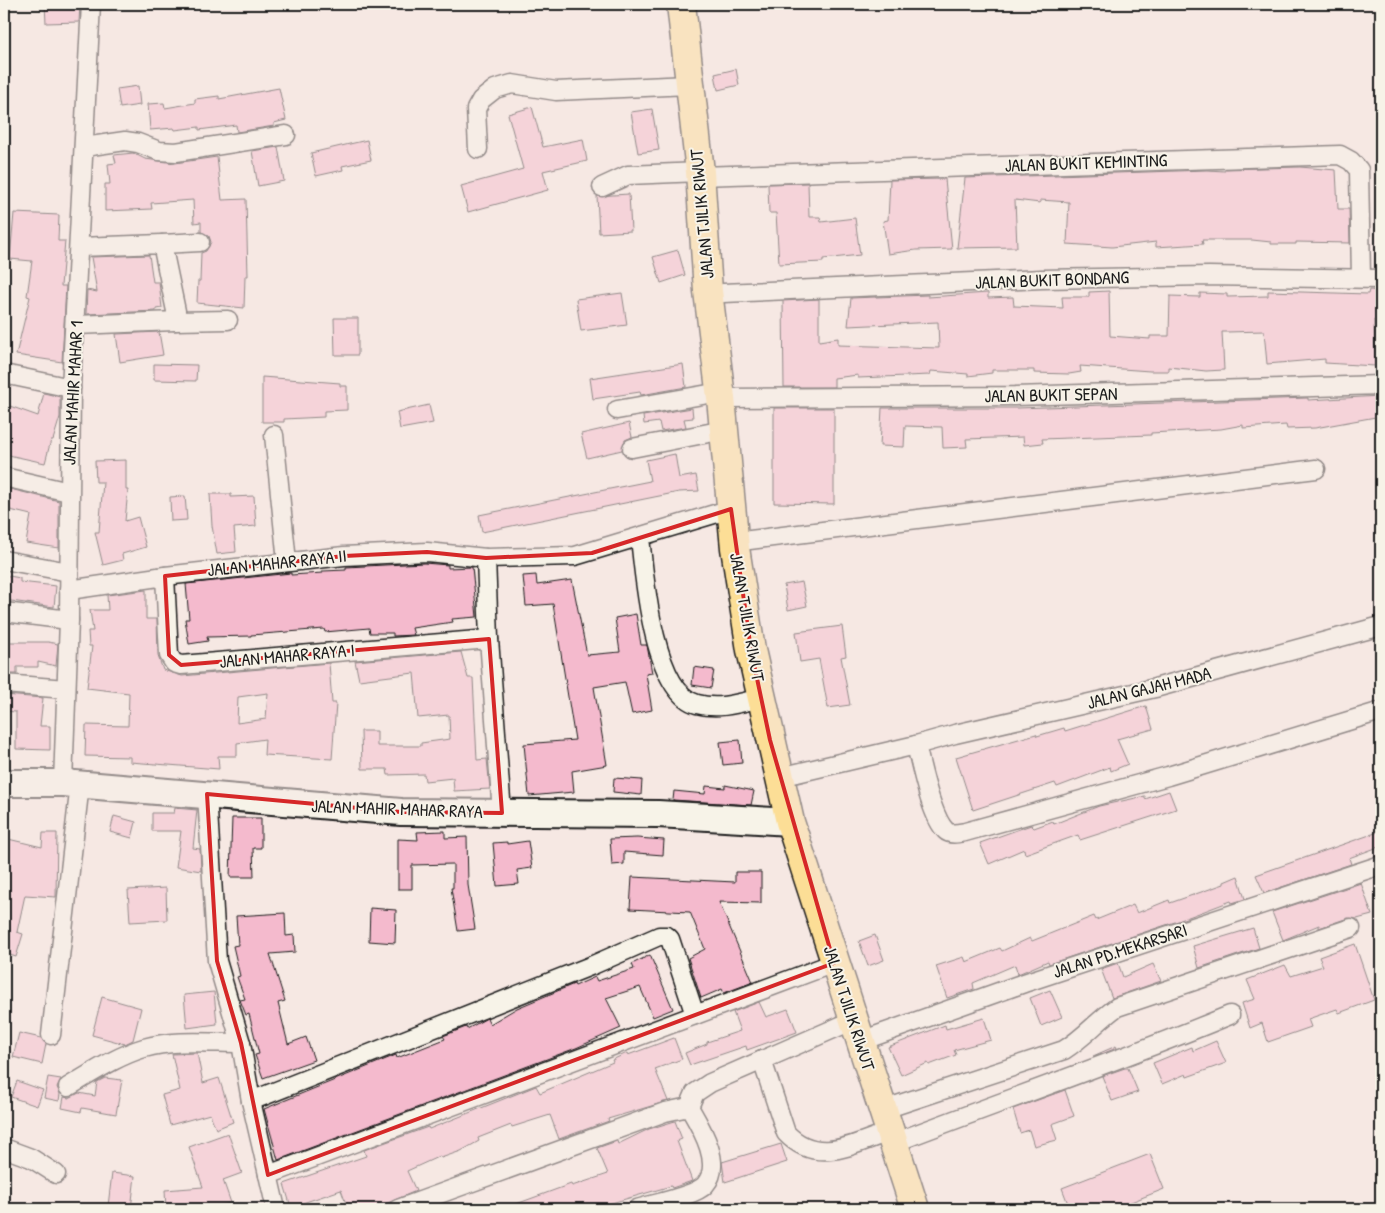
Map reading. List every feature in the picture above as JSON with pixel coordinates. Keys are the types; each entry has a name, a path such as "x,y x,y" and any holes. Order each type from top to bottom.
{"highway":[{"name":"JALAN TJILIK RIWUT","path":"681,4 700,174 708,291 721,395 734,542 761,698 790,822 915,1209"}],"main road":[{"name":"JALAN MAHIR MAHAR RAYA","path":"4,783 72,784 207,794 264,802 401,812 658,814 790,822"}],"street":[{"name":"JALAN MAHIR MAHAR 1","path":"51,1035 72,784 66,689 69,620 71,388 76,325 91,4"},
{"path":"478,149 476,109 480,100 495,89 512,84 556,91 689,85"},
{"path":"84,147 125,142 138,143 159,151 176,152 286,135"},
{"name":"JALAN BUKIT KEMINTING","path":"602,187 628,175 1340,154 1351,161 1359,170 1361,278"},
{"path":"79,247 200,242"},
{"path":"162,244 174,299 175,321"},
{"name":"JALAN BUKIT BONDANG","path":"723,293 1042,279 1210,276 1381,279"},
{"path":"76,325 228,320"},
{"path":"4,374 71,388"},
{"name":"JALAN BUKIT SEPAN","path":"616,410 721,395 1015,396 1381,385"},
{"path":"632,448 724,430"},
{"path":"274,435 287,562"},
{"path":"734,542 1316,469"},
{"path":"4,477 69,492"},
{"name":"JALAN MAHAR RAYA II","path":"69,590 165,576 344,556 427,552 486,558 575,556 731,509"},
{"path":"640,537 647,604 667,672 680,692 696,704 719,707 761,698"},
{"path":"486,558 489,639 502,813"},
{"path":"4,560 69,572"},
{"name":"JALAN MAHAR RAYA I","path":"165,576 168,655 174,663 181,665 489,639"},
{"path":"4,612 69,620"},
{"name":"JALAN GAJAH MADA","path":"780,777 1155,688 1381,626"},
{"path":"4,684 66,689"},
{"path":"916,745 934,808 941,824 951,834 965,832 1168,776 1381,711"},
{"path":"207,794 217,961 241,1042 251,1101 275,1209"},
{"name":"JALAN PD.MEKARSARI","path":"689,1107 695,1093 710,1083 762,1060 1024,983 1381,865"},
{"path":"762,1060 786,1133 794,1142 807,1150 825,1152 888,1128 1064,1050 1082,1039 1106,1015 1117,1007 1350,928"},
{"path":"251,1101 593,965 659,936 667,936 670,939 695,1015"},
{"path":"268,1175 834,963"},
{"path":"888,1128 1000,1102 1148,1050 1230,1015"},
{"path":"68,1087 105,1066 145,1048 166,1044 241,1042"},
{"path":"398,1209 665,1112 689,1107 706,1140 712,1172 705,1185 694,1191 637,1209"},
{"path":"4,1148 31,1158 56,1174"}],"highlighted area":[{"path":"731,509 751,650 770,740 834,963 268,1175 241,1043 217,961 207,794 401,812 502,813 489,639 181,665 169,655 165,576 344,556 427,552 486,558 592,553"}],"building":[{"path":"45,4 80,4 79,22 46,23"},
{"path":"736,69 739,85 718,90 715,74"},
{"path":"138,86 140,105 120,108 117,89"},
{"path":"279,88 286,120 274,123 274,126 237,132 236,125 199,130 199,127 175,130 174,128 150,130 148,104 164,103 165,108 195,103 195,99 219,96 219,99"},
{"path":"532,107 543,147 583,139 587,161 543,171 548,190 468,212 461,186 523,169 508,114"},
{"path":"652,109 659,150 638,153 631,112"},
{"path":"367,140 371,160 342,166 343,170 316,176 311,153"},
{"path":"278,147 284,181 258,186 252,151"},
{"path":"133,153 145,159 175,163 217,157 222,200 246,199 248,276 245,276 244,308 197,303 201,253 206,251 211,242 209,236 201,232 201,222 194,223 193,200 151,203 152,209 105,211 105,184 110,184 108,164 116,163 114,155"},
{"path":"1300,167 1336,170 1338,209 1349,209 1350,243 1296,242 1296,244 1271,244 1271,242 1252,240 1202,240 1203,244 1156,247 1156,242 1112,247 1067,244 1069,202 1040,200 1040,203 1015,200 1017,247 957,248 965,178 1225,171 1225,169"},
{"path":"945,179 952,249 916,250 888,254 883,221 888,220 890,180"},
{"path":"808,183 809,217 820,217 821,222 855,218 860,255 823,259 823,262 779,264 776,213 769,213 768,184"},
{"path":"629,194 631,231 599,233 597,196"},
{"path":"14,213 59,215 58,241 65,241 61,286 66,286 62,362 16,355 30,297 27,296 32,261 10,259"},
{"path":"678,250 685,275 661,283 653,257"},
{"path":"149,255 153,282 159,282 162,308 156,309 156,311 86,314 87,290 97,292 91,257"},
{"path":"1369,290 1381,291 1381,320 1374,320 1375,366 1325,363 1325,359 1267,364 1264,331 1222,332 1224,370 1206,371 1169,367 1169,371 1150,371 1080,366 1081,372 1069,374 1034,373 1034,370 992,370 992,373 968,376 968,374 931,371 930,375 858,378 858,375 834,378 834,387 784,387 783,301 819,299 819,341 838,338 838,345 939,348 938,322 848,326 851,298 928,295 928,297 988,293 988,298 1013,297 1014,306 1063,308 1062,297 1089,297 1089,292 1109,291 1110,336 1150,339 1150,336 1169,336 1170,296 1200,297 1200,293 1227,294 1227,297 1268,296 1268,291 1368,294"},
{"path":"622,293 627,325 581,331 576,299"},
{"path":"334,318 358,318 358,355 335,355"},
{"path":"159,332 163,355 120,362 116,334"},
{"path":"154,364 197,365 196,381 154,380"},
{"path":"683,364 686,387 641,395 640,392 593,399 590,378"},
{"path":"262,377 340,383 340,386 347,386 347,410 324,411 324,417 284,419 284,422 262,422"},
{"path":"44,393 60,397 60,417 45,463 4,454 4,404 38,416"},
{"path":"1381,396 1381,416 1315,428 1287,429 1286,425 1243,428 1243,425 1221,429 1151,433 1151,435 1042,439 1043,443 1024,445 1023,437 966,439 967,447 943,448 942,427 905,426 904,447 880,446 882,408 1017,408 1308,398 1308,400"},
{"path":"429,405 433,423 400,429 397,412"},
{"path":"692,408 693,418 684,419 686,427 661,431 659,422 644,424 643,416"},
{"path":"774,408 834,408 834,504 774,503"},
{"path":"629,423 632,437 625,440 622,450 587,458 581,434"},
{"path":"675,454 679,478 696,475 699,491 679,492 482,532 479,515 650,481 646,460"},
{"path":"126,460 126,490 128,490 125,521 138,517 146,547 122,554 123,560 103,565 95,532 99,532 103,482 96,482 95,461"},
{"path":"10,489 59,501 59,548 26,543 31,515 6,509"},
{"path":"210,494 231,494 231,497 254,496 256,526 234,528 236,552 217,554 212,526"},
{"path":"185,496 187,520 171,521 170,497"},
{"path":"424,563 448,565 448,568 472,567 477,617 452,619 453,622 412,628 414,635 393,636 393,633 370,633 369,628 325,632 324,629 251,636 207,637 208,641 189,644 185,619 189,619 186,584 291,573 291,575 323,573 323,571 346,570 346,567"},
{"path":"4,575 20,578 20,582 56,586 54,607 4,600"},
{"path":"536,575 537,585 572,580 587,655 620,652 615,618 636,614 641,645 647,645 652,673 646,674 652,710 632,714 625,682 594,687 607,765 572,771 574,792 529,796 524,744 575,740 553,604 526,606 523,576"},
{"path":"802,582 807,606 788,610 784,585"},
{"path":"146,590 146,619 157,619 158,656 163,670 182,676 329,663 332,703 336,703 332,759 264,755 265,739 237,743 237,756 218,756 219,769 130,762 130,757 85,756 86,725 128,726 129,693 87,688 92,646 89,646 88,631 93,631 90,610 108,610 107,595","holes":["268,693 266,719 237,723 238,697"]},
{"path":"842,626 846,656 841,657 850,705 828,708 819,659 800,662 796,632"},
{"path":"4,642 48,642 58,644 56,666 38,662 38,667 17,667 17,674 4,674"},
{"path":"461,652 468,678 473,678 477,760 487,759 490,789 454,791 453,778 425,781 424,774 388,775 387,769 362,769 361,731 377,731 377,746 421,746 421,743 450,739 449,715 418,718 414,673 359,680 355,661"},
{"path":"694,667 714,670 711,688 692,685"},
{"path":"4,695 43,698 40,726 50,726 50,750 16,749 16,712 4,711"},
{"path":"1146,706 1153,729 1117,739 1128,764 1111,771 1110,767 1057,787 1055,783 973,810 956,757 1036,734 1037,736 1064,728 1065,731"},
{"path":"740,740 742,763 723,765 720,742"},
{"path":"614,778 642,780 641,795 613,792"},
{"path":"725,785 754,791 751,805 673,800 674,791 705,794 706,786 725,788"},
{"path":"1169,791 1176,809 1080,840 1078,835 1025,854 1024,849 989,864 980,843 1031,825 1034,828 1053,821 1054,824 1099,806 1145,796 1145,799"},
{"path":"175,808 197,810 193,848 200,849 201,871 176,867 181,831 152,831 152,813 174,813"},
{"path":"114,816 136,822 132,838 110,832"},
{"path":"232,818 261,818 261,848 253,848 254,877 230,877"},
{"path":"445,831 445,838 467,837 468,885 475,929 458,931 451,888 453,888 453,864 412,865 412,889 398,889 398,839 418,840 417,832"},
{"path":"1381,831 1381,846 1349,858 1351,864 1264,893 1256,875"},
{"path":"43,833 57,833 56,897 25,895 17,932 23,934 16,957 4,953 4,838 42,847"},
{"path":"610,839 664,840 663,855 624,852 624,864 612,865"},
{"path":"528,841 532,868 517,870 519,884 497,886 493,843 507,842 507,844"},
{"path":"735,872 761,872 761,903 719,902 753,982 724,993 722,989 701,998 688,958 705,949 690,912 630,909 632,877 735,882"},
{"path":"1238,876 1245,899 1232,903 1231,901 1178,921 1049,964 1048,961 1018,974 1015,965 973,983 974,989 947,998 936,966 964,957 966,962 1000,948 1002,951 1030,938 1032,941 1094,916 1096,920 1133,905 1137,913 1169,900 1170,903 1224,884 1224,882"},
{"path":"1361,883 1372,915 1357,919 1348,918 1319,928 1319,925 1283,940 1272,912"},
{"path":"166,888 167,920 130,922 128,890"},
{"path":"370,908 396,910 395,943 369,941"},
{"path":"285,913 286,936 294,935 295,952 270,954 285,1001 278,1003 288,1044 306,1037 314,1060 263,1078 255,1055 259,1054 249,1014 246,1015 240,1000 245,999 237,977 240,976 233,946 238,945 236,916"},
{"path":"1253,928 1259,948 1199,968 1193,946"},
{"path":"875,935 884,960 868,966 859,941"},
{"path":"1355,944 1374,1000 1339,1013 1337,1009 1308,1019 1311,1027 1268,1042 1262,1023 1250,1028 1242,1003 1255,999 1247,980 1285,965 1291,976 1323,966 1319,957"},
{"path":"650,955 673,1009 653,1017 640,987 606,998 621,1028 576,1048 278,1160 264,1109 396,1055 397,1058 445,1039 443,1036 466,1027 467,1029 487,1018 490,1024 517,1008 574,984 575,986 595,977 597,981 634,969 632,964"},
{"path":"1118,963 1123,977 1153,964 1161,981 1112,998 1101,969"},
{"path":"1050,990 1062,1017 1041,1026 1030,998"},
{"path":"214,992 217,1024 187,1028 184,995"},
{"path":"102,997 141,1008 133,1040 125,1044 92,1035"},
{"path":"759,1002 766,1017 788,1009 797,1032 747,1050 746,1046 690,1065 685,1053 707,1044 707,1042 740,1031 733,1012"},
{"path":"984,1018 991,1040 954,1050 956,1055 929,1065 928,1063 901,1075 888,1047 945,1025 946,1029"},
{"path":"19,1033 41,1038 46,1044 42,1064 13,1057"},
{"path":"674,1038 682,1059 655,1069 668,1101 608,1119 609,1121 559,1139 550,1115 512,1127 511,1125 478,1138 479,1141 461,1151 441,1158 440,1156 407,1171 416,1191 373,1209 348,1209 341,1190 291,1207 284,1184 366,1156 364,1150 428,1127 429,1129 536,1086 540,1093 613,1062 612,1060 627,1053 628,1055"},
{"path":"1216,1041 1226,1063 1187,1077 1186,1074 1162,1084 1153,1063 1192,1047 1193,1051"},
{"path":"1116,1046 1117,1048 1093,1056"},
{"path":"197,1053 203,1083 219,1078 233,1122 216,1129 210,1114 170,1125 162,1095 180,1090 172,1054"},
{"path":"1128,1068 1138,1092 1112,1101 1102,1076"},
{"path":"48,1077 61,1079 57,1087 60,1094 59,1101 44,1098"},
{"path":"105,1078 122,1080 116,1114 82,1108 81,1112 62,1108 64,1097 69,1098 79,1093 95,1096 97,1082"},
{"path":"17,1081 43,1090 37,1106 11,1097"},
{"path":"1065,1090 1074,1116 1052,1124 1057,1140 1034,1146 1029,1130 1020,1133 1013,1109"},
{"path":"675,1121 682,1139 677,1141 692,1181 608,1204 609,1206 599,1209 508,1209 508,1207 571,1184 572,1186 608,1174 597,1148 617,1141 618,1144 649,1129"},
{"path":"228,1133 242,1173 223,1180 231,1203 204,1209 166,1209 165,1190 203,1187 189,1147"},
{"path":"781,1144 787,1162 725,1182 722,1162"},
{"path":"1150,1154 1164,1189 1126,1204 1128,1209 1070,1209 1062,1188"},
{"path":"112,1173 135,1176 131,1209 108,1206"}]}
